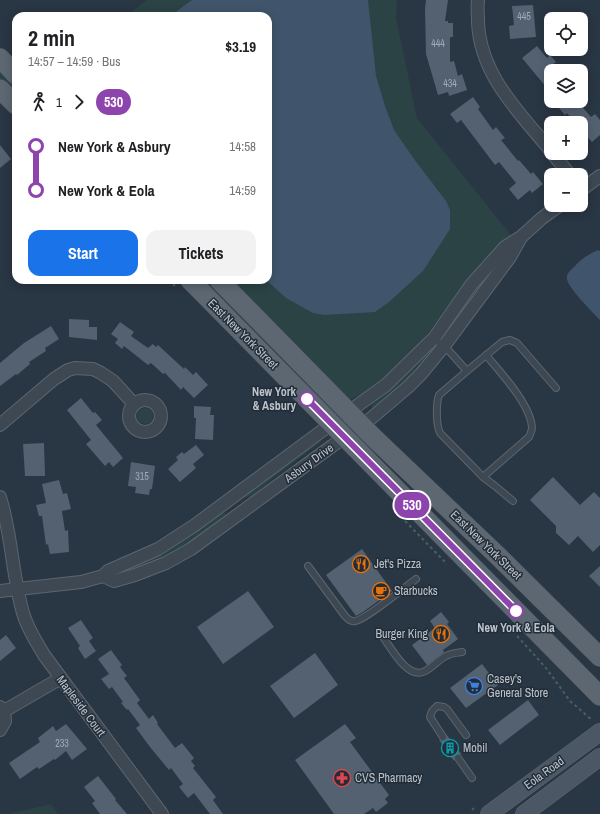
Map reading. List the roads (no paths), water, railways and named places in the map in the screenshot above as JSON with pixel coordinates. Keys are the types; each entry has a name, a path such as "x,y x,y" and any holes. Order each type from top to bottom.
{"main road":[{"path":"0,58 12,71"},
{"path":"0,89 12,102"},
{"name":"East New York Street","path":"194,284 344,438 600,696"},
{"name":"East New York Street","path":"223,284 362,426 527,584 600,657"},
{"name":"Eola Road","path":"483,810 600,732"},
{"name":"Eola Road","path":"524,814 600,758"}],"street":[{"path":"478,0 480,36 489,68 502,90 544,142"},
{"path":"558,160 565,168"},
{"path":"588,184 600,176"},
{"name":"Asbury Drive","path":"0,591 81,582 103,576 108,571 158,549 196,525 386,385 434,338 472,285 489,263 505,246 521,237 550,212"},
{"name":"Asbury Drive","path":"103,576 114,581 135,575 166,563 186,552 216,532 326,450 362,426 421,374 444,346 510,257 521,237"},
{"path":"0,425 54,379 68,370 76,368 93,369 101,373 113,381 134,404"},
{"name":"Mapleside Court","path":"0,498 8,526 17,589 23,614 31,633 61,678 162,814"},
{"path":"0,730 5,721 2,709 61,678"}],"lane":[{"path":"434,338 444,346 467,371"},
{"path":"512,501 483,477 440,433 438,429 437,399 439,395 502,342 510,340 518,342 556,388"},
{"path":"483,477 530,437 532,429 529,417 520,397 486,355"},
{"path":"308,566 344,616 355,622 366,617 416,579"},
{"path":"383,637 405,667 411,672 416,673 423,672 448,655 462,652"},
{"path":"443,737 430,717 432,711 437,706 447,709 466,735"},
{"path":"458,758 472,778"}],"water":[{"path":"192,0 368,0 376,76 394,130 446,201 450,210 450,229 423,271 389,302 375,312 324,315 313,313 286,298 270,284 272,284 272,12 176,12"},
{"path":"598,250 600,251 600,320 574,292 567,280 568,273 580,261"}],"place":[{"name":"New York & Asbury","path":"307,399"},
{"name":"Jet's Pizza","path":"361,564"},
{"name":"Starbucks","path":"381,591"},
{"name":"New York & Eola","path":"516,611"},
{"name":"Burger King","path":"441,634"},
{"name":"Casey's General Store","path":"474,686"},
{"name":"Mobil","path":"450,748"},
{"name":"CVS Pharmacy","path":"342,778"}]}
